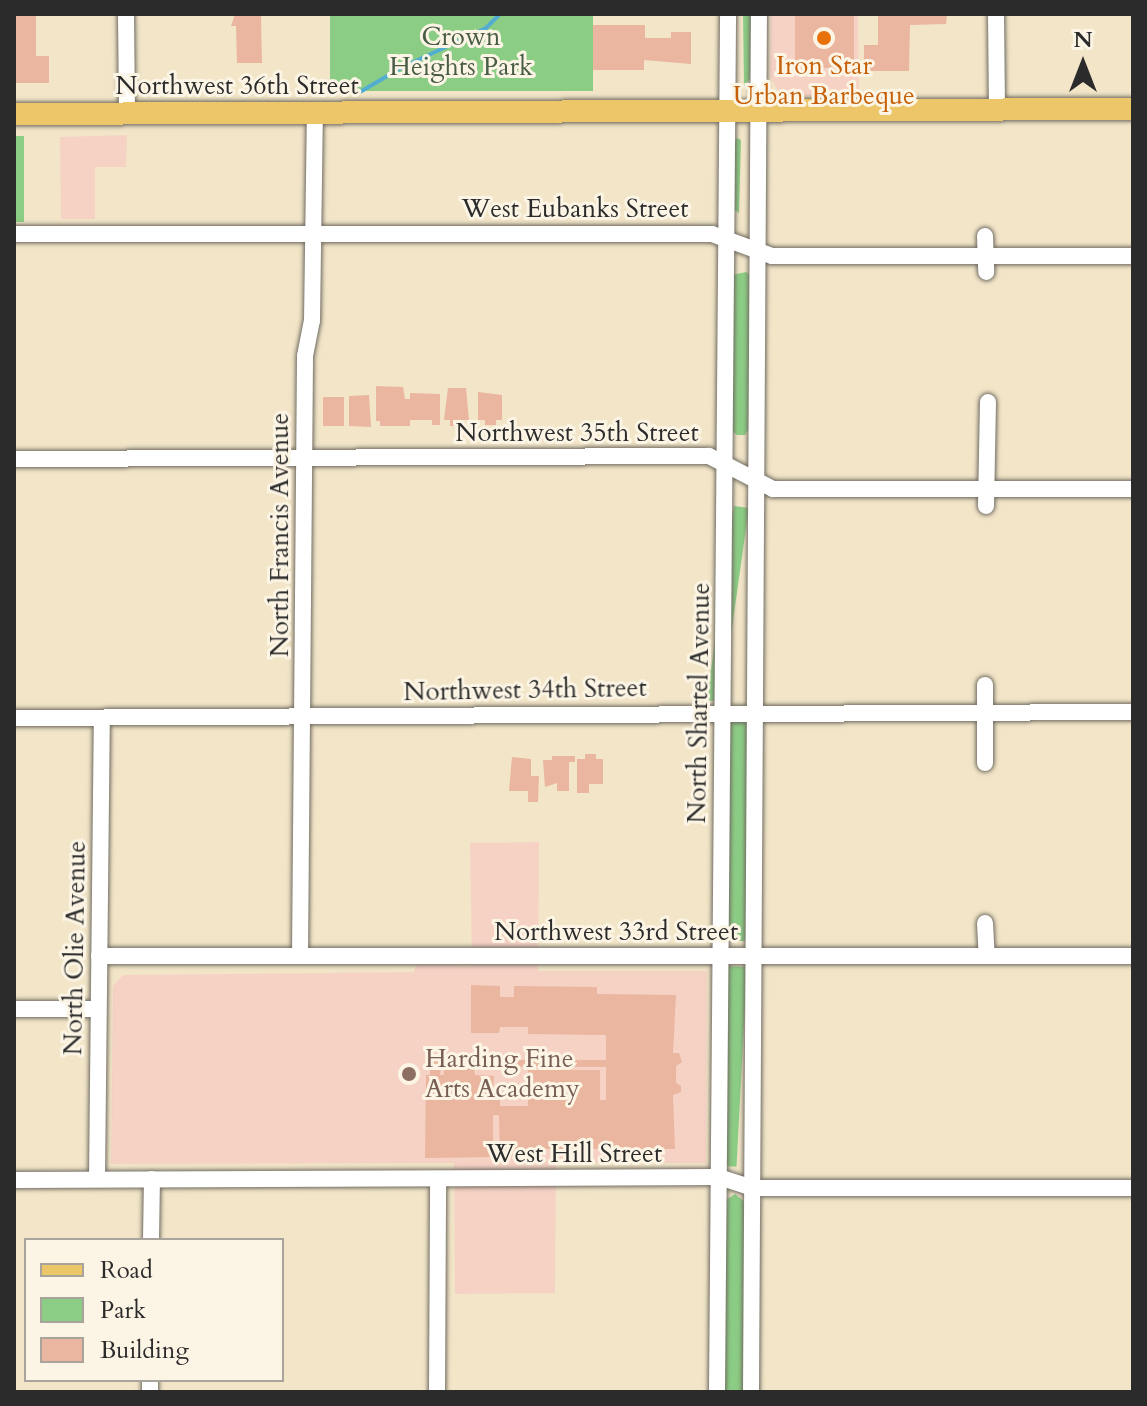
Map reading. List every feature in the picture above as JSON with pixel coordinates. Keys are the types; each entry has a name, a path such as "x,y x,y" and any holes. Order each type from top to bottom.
{"main road":[{"name":"Northwest 36th Street","path":"14,114 1133,109"}],"street":[{"path":"126,14 127,115"},
{"name":"North Shartel Avenue","path":"717,1392 728,14"},
{"name":"North Shartel Avenue","path":"751,1392 759,14"},
{"path":"996,14 997,110"},
{"name":"North Francis Avenue","path":"300,956 303,456 305,350 312,321 315,114"},
{"name":"West Eubanks Street","path":"14,234 712,234 772,256 986,264 1133,256"},
{"path":"985,236 986,264"},
{"path":"986,497 988,402"},
{"name":"Northwest 35th Street","path":"14,459 709,456 773,489 986,497 1133,489"},
{"path":"985,685 985,763"},
{"name":"Northwest 34th Street","path":"14,718 1133,712"},
{"name":"North Olie Avenue","path":"97,1179 102,718"},
{"path":"985,923 987,956"},
{"name":"Northwest 33rd Street","path":"99,956 1133,956"},
{"path":"14,1009 98,1009"},
{"name":"West Hill Street","path":"14,1180 719,1177 752,1188 1133,1188"},
{"path":"151,1238 152,1179"},
{"path":"437,1392 438,1179"}],"shaded area":[{"path":"771,14 858,14 859,96 788,96 779,93 770,76"},
{"path":"127,135 126,167 95,167 95,219 61,219 60,137"},
{"name":"Harding Fine Arts Academy","path":"539,842 538,971 707,971 706,1163 556,1163 555,1293 455,1294 454,1163 111,1164 113,986 123,975 414,972 416,965 472,966 470,843"}],"green space":[{"name":"Crown Heights Park","path":"330,14 593,14 593,91 330,91"},
{"path":"743,14 751,14 750,79 744,86"},
{"path":"14,136 24,136 24,222 14,222"},
{"path":"737,138 741,140 739,213 733,209 734,141"},
{"path":"746,272 750,275 749,429 745,435 737,435 732,431 732,275"},
{"path":"734,506 749,508 722,702 707,700"},
{"path":"729,722 748,722 748,941 729,941"},
{"path":"727,966 747,967 737,1167 717,1166"},
{"path":"735,1194 745,1202 744,1392 724,1392 726,1200"}],"building":[{"path":"14,14 36,14 36,56 49,56 49,83 14,83"},
{"path":"235,14 265,14 261,17 262,63 237,63 236,26 231,26"},
{"name":"Iron Star Urban Barbeque","path":"854,14 854,68 803,68 795,60 795,15"},
{"path":"878,14 947,14 946,24 910,25 909,71 864,71 864,45 878,45"},
{"path":"593,25 645,25 645,38 671,38 671,32 691,32 691,64 644,60 644,70 593,70"},
{"path":"376,386 403,387 405,399 410,399 410,393 440,394 440,425 432,425 432,420 410,420 410,426 380,426 380,421 376,421"},
{"path":"448,388 466,388 469,420 462,420 462,426 450,426 450,420 444,420"},
{"path":"478,392 502,395 502,420 496,420 496,425 485,425 485,420 478,420"},
{"path":"369,395 371,427 349,426 349,396"},
{"path":"323,397 344,397 344,426 323,426"},
{"path":"585,754 596,754 596,759 603,759 603,784 589,784 589,793 577,793 577,759 585,759"},
{"path":"552,756 575,756 575,762 569,762 569,791 557,791 557,783 545,787 543,760 552,760"},
{"path":"512,757 531,759 531,776 539,776 538,802 528,802 528,791 509,791"},
{"path":"471,985 500,986 500,997 514,997 514,986 597,987 597,994 676,995 673,1053 679,1053 682,1062 676,1066 676,1083 681,1086 681,1092 673,1095 675,1149 532,1149 525,1150 524,1157 500,1157 499,1115 493,1115 493,1157 425,1158 426,1075 430,1075 430,1060 606,1060 606,1035 528,1034 528,1027 500,1027 499,1033 471,1033","holes":["435,1066 606,1067 606,1100 600,1100 600,1070 528,1070 528,1106 500,1106 500,1089 493,1089 494,1076 475,1075 474,1068 444,1067 444,1075 440,1075 441,1067"]}],"waterway":[{"path":"360,92 401,68 486,28 500,14"}],"place":[{"name":"Iron Star Urban Barbeque","path":"824,38"},
{"name":"Harding Fine Arts Academy","path":"409,1074"}]}
